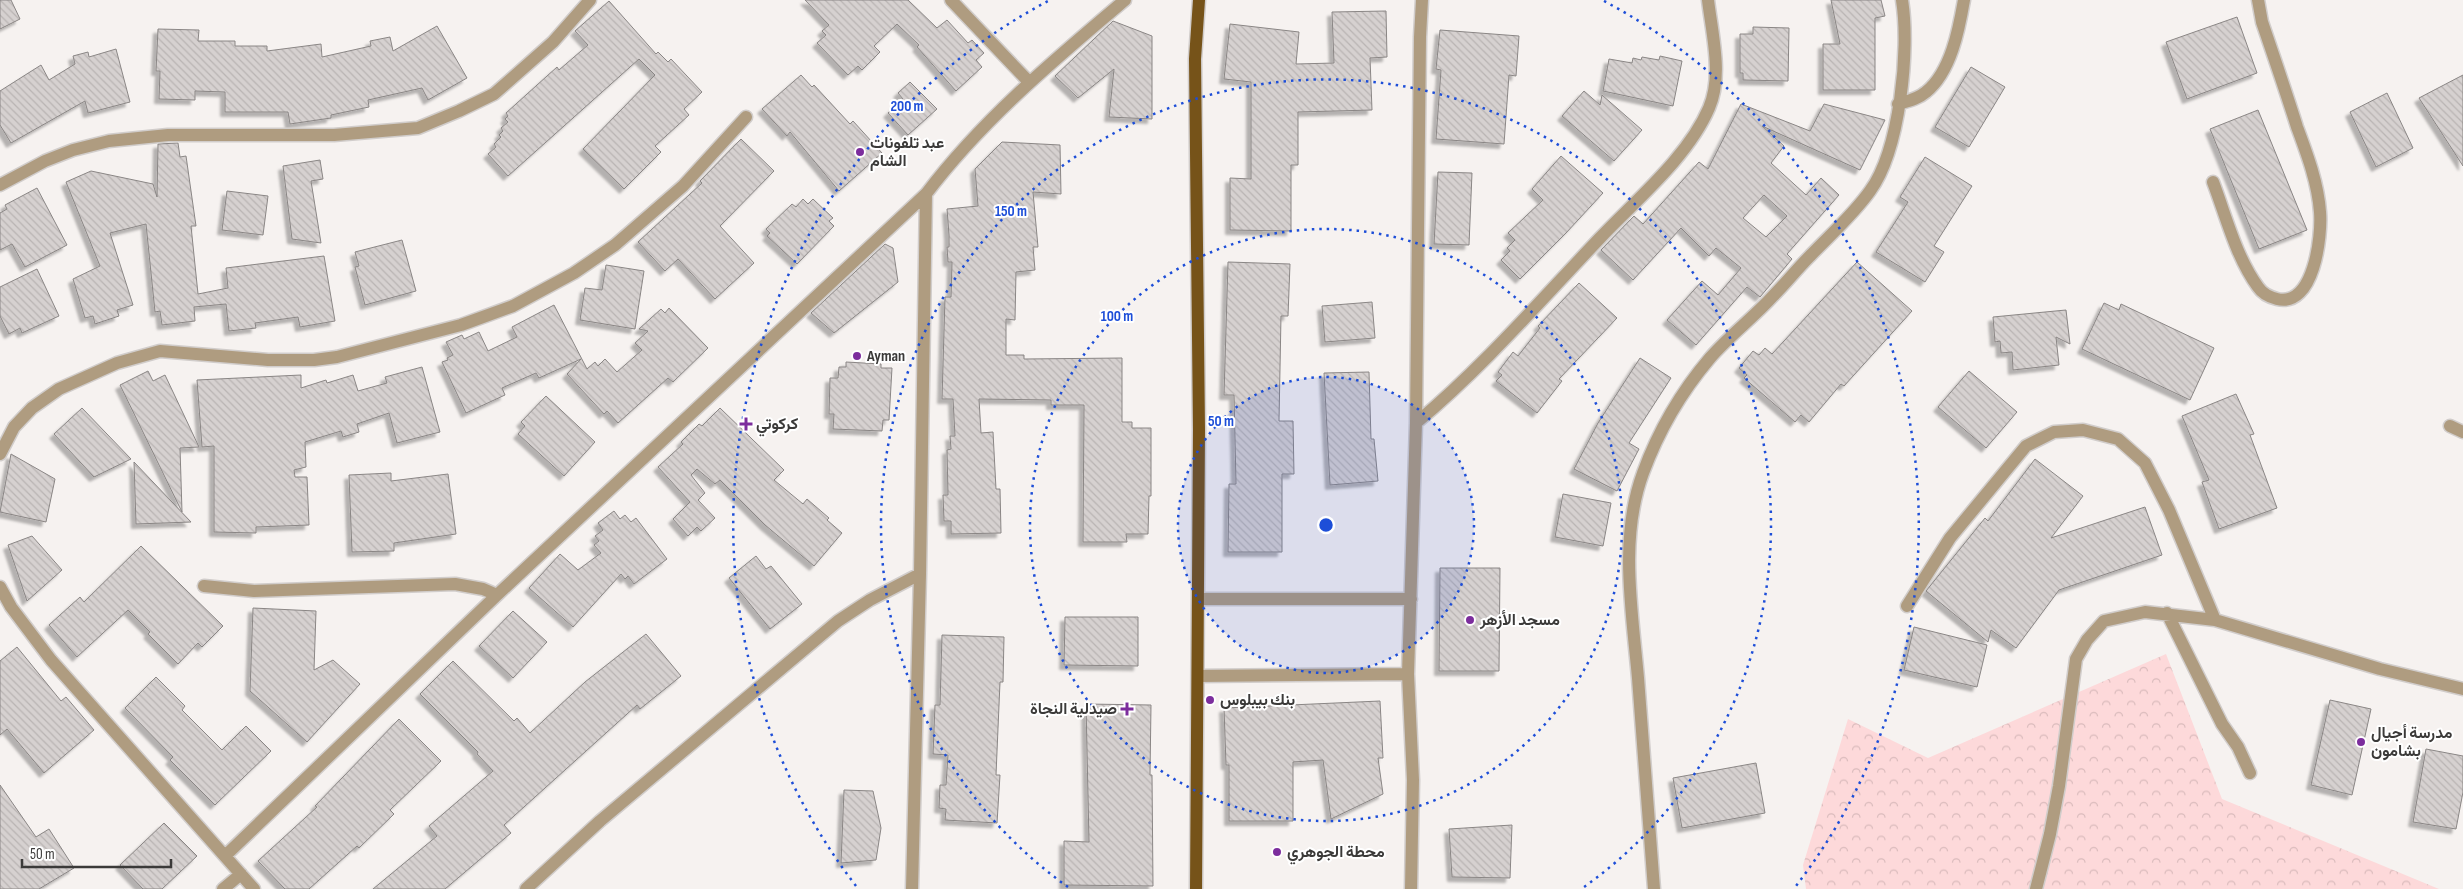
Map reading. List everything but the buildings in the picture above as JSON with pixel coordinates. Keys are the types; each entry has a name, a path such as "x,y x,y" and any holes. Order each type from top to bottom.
{"main road":[{"path":"1196,889 1199,430 1195,59 1199,0"}],"street":[{"path":"0,185 45,161 73,150 109,141 168,135 334,135 418,128 460,111 494,94 553,42 590,0"},
{"path":"951,0 1029,82"},
{"path":"225,856 497,595 926,194 965,146 1029,82 1125,0"},
{"path":"1411,889 1413,780 1408,674 1416,423 1422,0"},
{"path":"1416,423 1486,359 1662,173 1693,136 1709,107 1715,80 1708,0"},
{"path":"1654,889 1631,594 1630,533 1634,498 1644,470 1668,420 1692,382 1711,357 1775,295 1848,217 1871,190 1886,163 1898,104 1905,34 1902,0"},
{"path":"1898,104 1916,99 1934,86 1947,64 1964,0"},
{"path":"2213,182 2244,263 2258,288 2269,296 2281,300 2293,298 2304,287 2312,270 2320,233 2320,211 2311,168 2262,22 2258,0"},
{"path":"0,454 14,427 32,408 59,389 117,363 160,351 268,360 314,360 337,357 461,325 513,306 566,278 614,245 683,186 746,117"},
{"path":"912,889 920,574 926,194"},
{"path":"2450,426 2463,432"},
{"path":"1907,606 1950,538 2026,446 2054,432 2082,430 2118,439 2145,463 2188,552 2215,620"},
{"path":"526,889 600,821 838,621 870,600 920,574"},
{"path":"204,586 254,591 455,584 477,588 497,595"},
{"path":"0,587 11,607 51,660 254,889"},
{"path":"1198,599 1411,599"},
{"path":"2036,889 2050,834 2059,786 2076,659 2087,640 2104,621 2144,612 2215,620 2380,669 2463,689"},
{"path":"2166,613 2222,724 2238,747 2250,773"},
{"path":"1198,676 1408,674"},
{"path":"223,889 241,874"}],"green space":[{"path":"2166,654 2222,799 2439,889 1806,889 1803,865 1848,719 1928,758"}],"place":[{"name":"عبد تلفونات الشام","path":"860,152"},
{"name":"Ayman","path":"857,356"},
{"name":"كركوتي","path":"746,424"},
{"name":"مسجد الأزهر","path":"1470,620"},
{"name":"بنك بيبلوس","path":"1210,700"},
{"name":"صيدلية النجاة","path":"1127,709"},
{"name":"مدرسة أجيال بشامون","path":"2361,742"},
{"name":"محطة الجوهري","path":"1277,852"}]}
